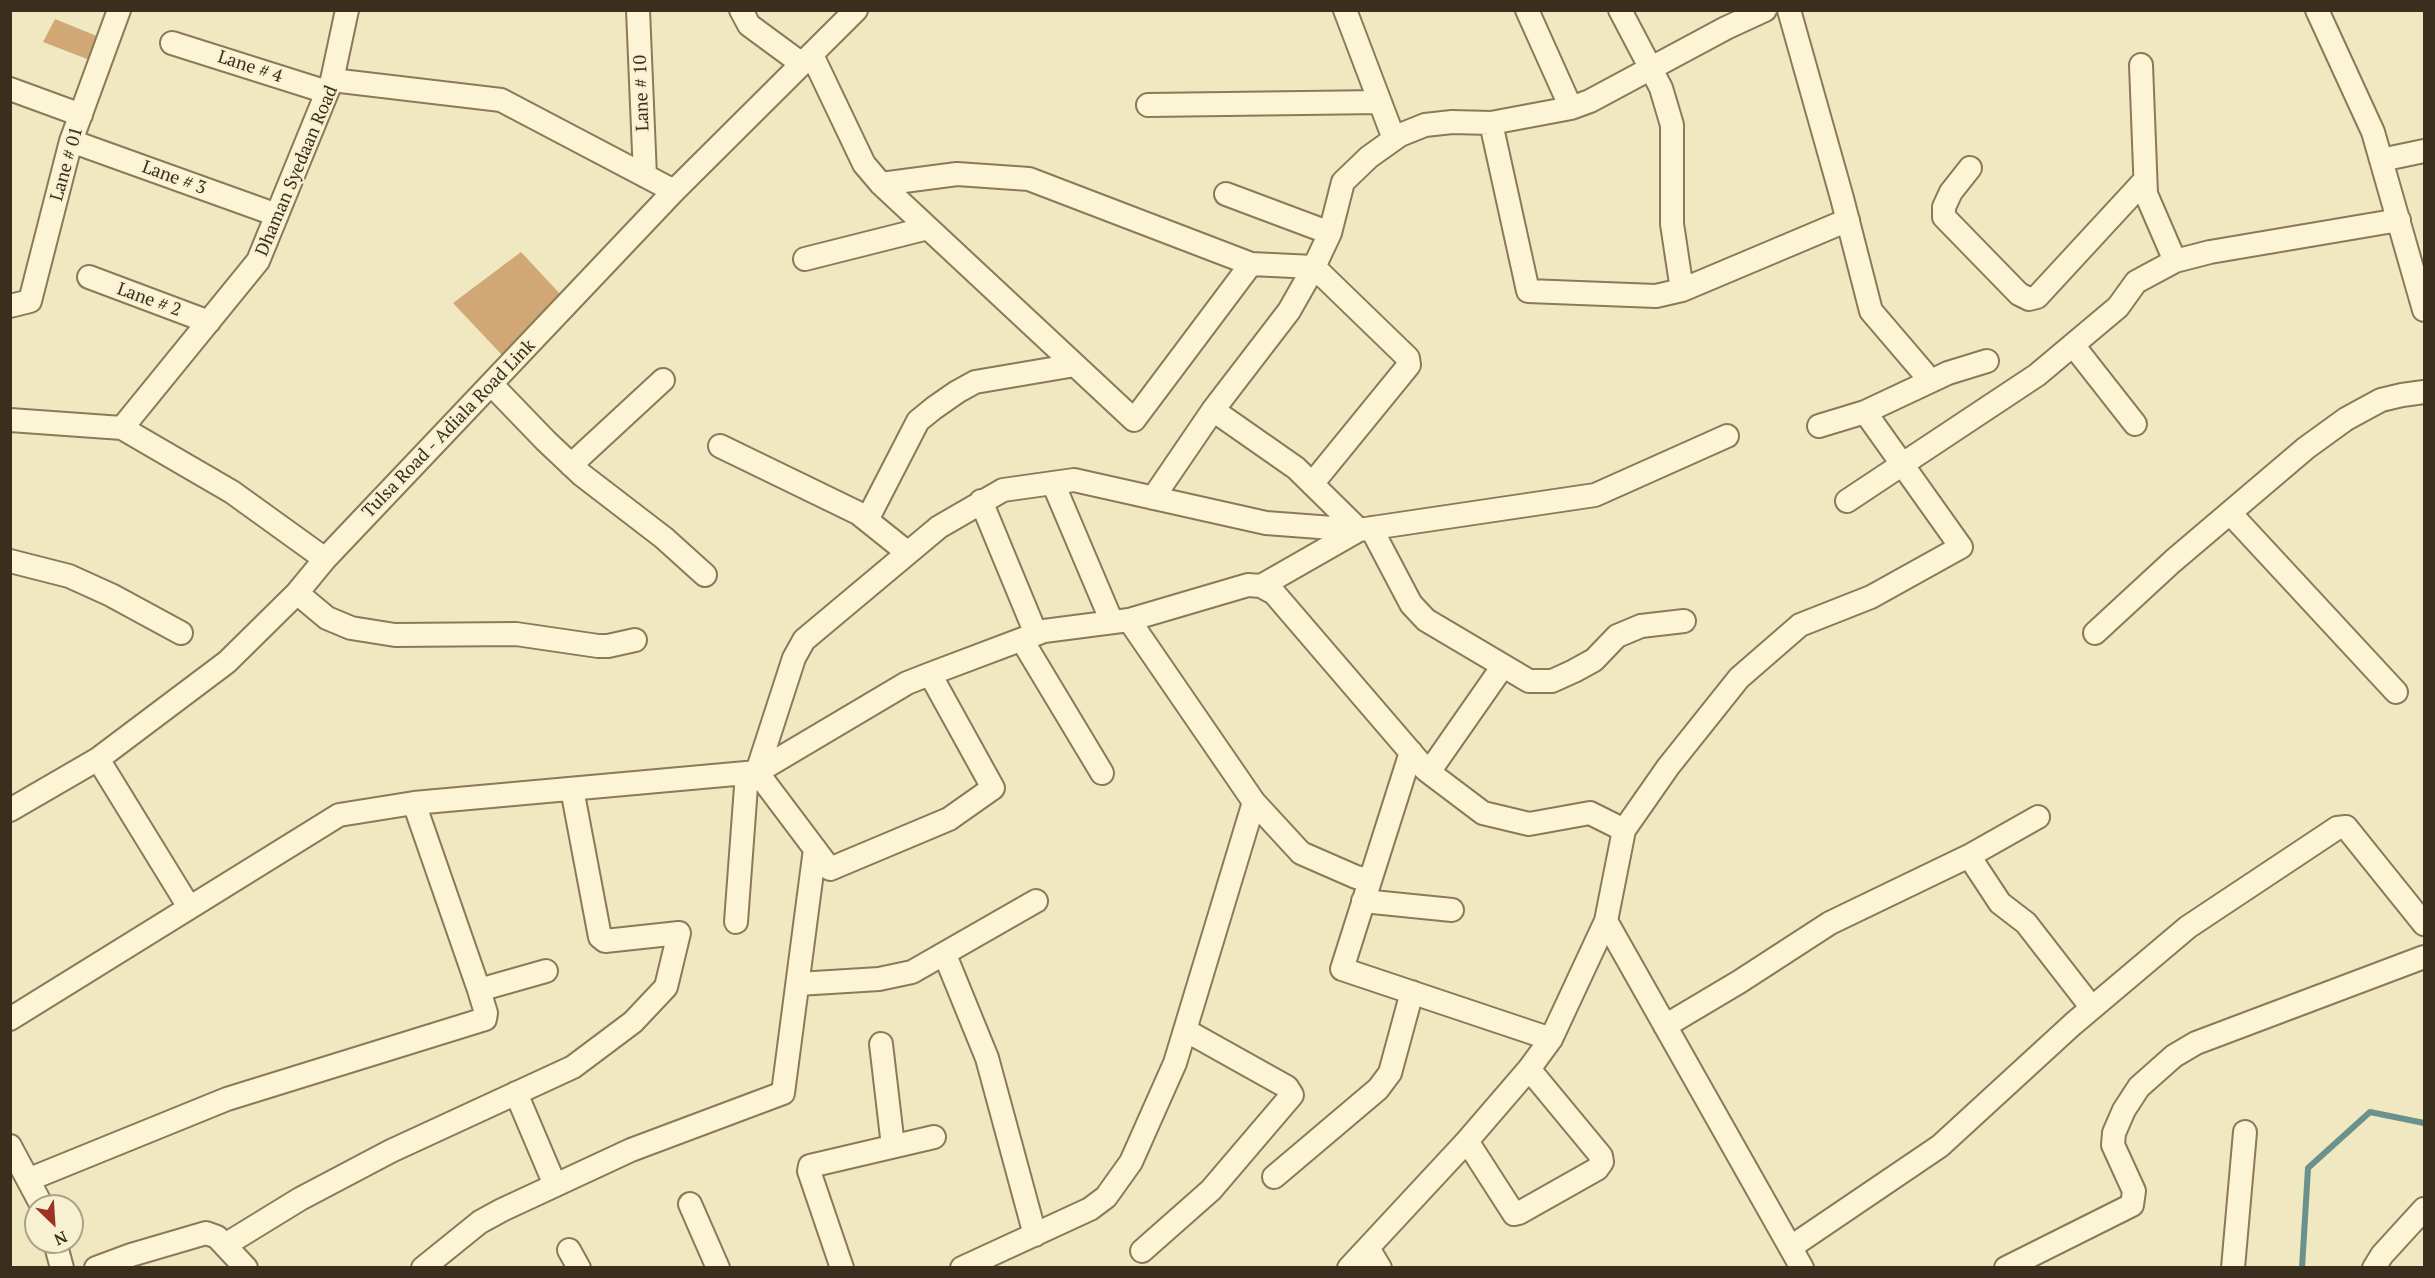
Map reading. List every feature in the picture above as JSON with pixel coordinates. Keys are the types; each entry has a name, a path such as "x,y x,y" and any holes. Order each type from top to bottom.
{"street":[{"name":"Lane # 01","path":"10,306 30,301 71,141 119,10"},
{"path":"330,86 347,10"},
{"name":"Lane # 10","path":"638,10 645,176"},
{"path":"741,10 749,24 807,59 864,164 881,184 1134,420 1251,264"},
{"name":"Tulsa Road - Adiala Road Link","path":"10,810 98,759 227,662 297,593 325,559 674,191 856,10"},
{"path":"1345,10 1394,139"},
{"path":"1527,10 1571,108"},
{"path":"1620,10 1661,88 1672,125 1672,224 1682,290"},
{"path":"1153,498 1213,410 1289,311 1314,267 1330,232 1343,182 1369,157 1394,139 1425,125 1452,122 1491,123 1571,108 1590,101 1726,28 1765,10"},
{"path":"1789,10 1871,311 1924,374"},
{"path":"2317,10 2373,132 2424,310"},
{"name":"Lane # 4","path":"172,43 330,86"},
{"path":"2141,65 2146,194 2175,261"},
{"name":"Dhaman Syedaan Road","path":"122,429 258,261 330,86 501,100 674,191"},
{"path":"10,89 81,115"},
{"path":"1148,105 1380,102"},
{"path":"1491,123 1528,291 1656,296 1682,290 1848,220"},
{"name":"Lane # 3","path":"71,141 277,215"},
{"path":"2381,160 2424,151"},
{"path":"1970,168 1950,192 1944,207 1944,217 2019,294 2029,299 2037,297 2145,180"},
{"path":"881,184 957,174 1029,179 1251,264 1314,267 1408,358 1409,365 1312,484"},
{"path":"1226,194 1330,232"},
{"path":"1847,501 2037,375 2118,307 2136,282 2175,261 2210,252 2399,220"},
{"path":"806,259 927,228"},
{"name":"Lane # 2","path":"89,278 209,322"},
{"path":"2073,345 2135,424"},
{"path":"1819,426 1865,412 1948,373 1987,361"},
{"path":"867,520 918,421 934,408 975,382 1075,365"},
{"path":"572,465 663,380"},
{"path":"491,384 572,465 664,538 705,575"},
{"path":"2095,633 2173,561 2306,448 2346,419 2382,400 2402,394 2424,392"},
{"path":"1213,410 1296,468 1365,529 1411,604 1426,620 1529,681 1552,681 1594,660 1617,636 1641,626 1684,621"},
{"path":"1349,1268 1467,1141 1529,1069 1551,1039 1606,921 1624,830 1668,767 1739,678 1800,625 1871,597 1961,546 1865,412"},
{"path":"10,420 122,429 231,492 325,559"},
{"path":"736,922 752,772 794,658 804,640 939,526 1003,490 1074,480 1266,523 1365,529 1595,495 1727,436"},
{"path":"720,446 858,513 908,553"},
{"path":"1053,483 1121,621 1254,802 1301,853 1356,877 1366,890 1452,910"},
{"path":"981,501 1029,637 1102,773"},
{"path":"2230,513 2396,692"},
{"path":"1261,586 1365,529"},
{"path":"10,561 69,576 111,595 181,633"},
{"path":"10,1019 339,815 414,803 752,772 906,683 1044,631 1121,621 1248,585 1261,586 1274,593 1429,772 1483,813 1529,824 1590,813 1624,830"},
{"path":"297,593 327,618 351,628 395,635 516,634 598,646 635,640"},
{"path":"1429,772 1503,666"},
{"path":"752,772 830,869 949,819 993,788 930,674"},
{"path":"1411,752 1341,969 1551,1039"},
{"path":"98,759 189,907"},
{"path":"225,1245 292,1204 391,1151 573,1067 633,1022 666,987 679,933 605,941 600,937 572,789"},
{"path":"962,1268 1090,1209 1106,1197 1131,1162 1175,1062 1254,802"},
{"path":"30,1179 227,1099 485,1019 486,1013 479,990 414,803"},
{"path":"1665,1026 1739,982 1830,923 1969,856 2038,817"},
{"path":"1791,1247 1940,1146 2018,1072 2188,927 2337,828 2346,827 2424,924"},
{"path":"423,1268 480,1222 555,1185 631,1150 783,1093 815,849"},
{"path":"1969,856 2000,903 2026,923 2092,1008"},
{"path":"798,984 879,979 912,972 1036,901"},
{"path":"1606,921 1802,1268"},
{"path":"945,955 987,1058 1035,1235"},
{"path":"2006,1268 2132,1205 2134,1191 2113,1145 2114,1133 2124,1110 2139,1087 2174,1056 2196,1043 2424,957"},
{"path":"479,990 546,971"},
{"path":"1274,1177 1378,1089 1390,1073 1412,992"},
{"path":"1142,1251 1211,1190 1292,1095 1287,1087 1185,1030"},
{"path":"881,1044 893,1146"},
{"path":"1467,1141 1514,1214 1597,1169 1602,1162 1601,1156 1529,1069"},
{"path":"516,1093 555,1185"},
{"path":"2233,1268 2245,1132"},
{"path":"842,1268 809,1171 810,1166 934,1137"},
{"path":"12,1153 30,1179 37,1194"},
{"path":"690,1204 718,1268"},
{"path":"2374,1268 2382,1255 2424,1209"},
{"path":"96,1268 206,1233 217,1236 246,1268"},
{"path":"1368,1248 1380,1268"}],"building":[{"path":"55,19 104,39 95,62 43,42"},
{"path":"521,252 561,295 502,355 453,303"}],"waterway":[{"path":"2302,1268 2308,1168 2370,1112 2424,1123"}]}
